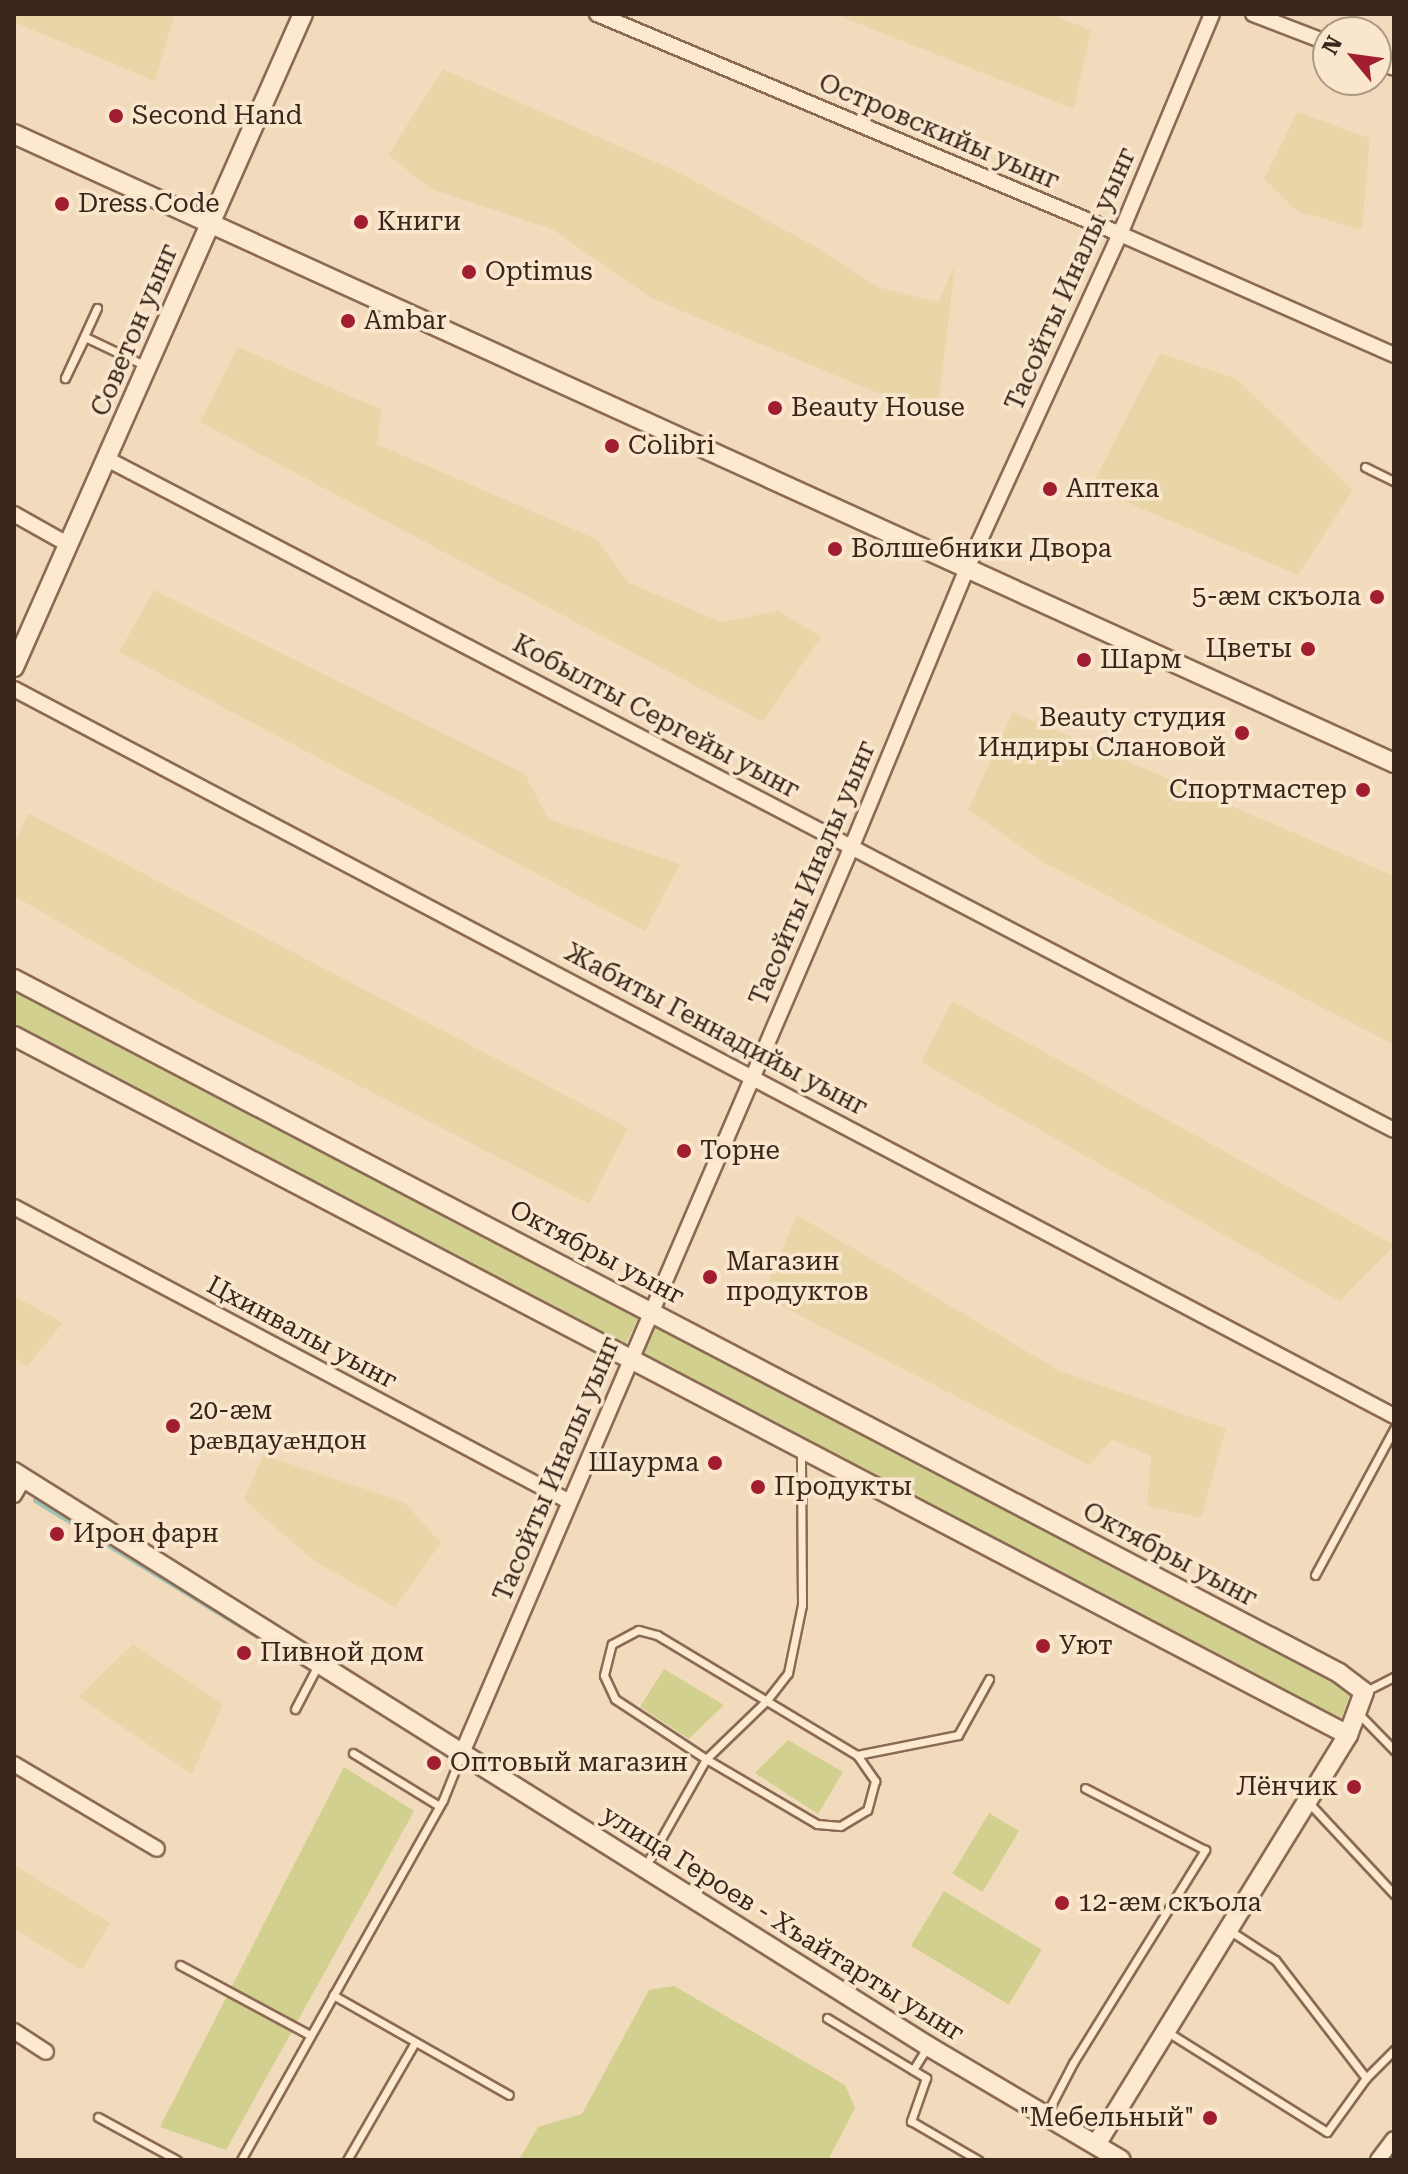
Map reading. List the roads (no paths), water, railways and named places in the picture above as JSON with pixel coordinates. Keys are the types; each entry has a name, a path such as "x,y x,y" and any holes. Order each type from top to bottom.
{"street":[{"name":"Советон уынг","path":"14,667 148,367 208,222 303,14"},
{"name":"Островскийы уынг","path":"597,14 1120,234 1394,355"},
{"name":"Тасойты Иналы уынг","path":"462,1753 852,846 968,566 1120,234 1212,14"},
{"path":"1253,14 1312,37"},
{"path":"14,134 968,566 1394,763"},
{"name":"Кобылты Сергейы уынг","path":"107,459 1394,1130"},
{"path":"14,514 69,545"},
{"name":"Жабиты Геннадийы уынг","path":"14,689 1394,1416"},
{"name":"Октябры уынг","path":"14,979 1339,1673 1364,1692"},
{"path":"14,1036 1348,1735"},
{"name":"Цхинвалы уынг","path":"14,1207 568,1501"},
{"path":"14,1495 19,1475"},
{"name":"улица Героев - Хъайтарты уынг","path":"19,1475 928,2046 1121,2160"},
{"path":"1096,2145 1348,1735 1364,1692"},
{"path":"14,1764 157,1849"},
{"path":"14,2031 46,2052"},
{"path":"1378,2160 1394,2139"}],"lane":[{"path":"97,308 65,378 85,337 148,367"},
{"path":"1365,467 1394,481"},
{"path":"1315,1575 1394,1429"},
{"path":"644,1868 706,1759 767,1700 788,1673 802,1605 801,1448"},
{"path":"638,1630 657,1635 857,1755 875,1781 867,1810 840,1826 817,1824 706,1759 615,1699 604,1675 612,1644 638,1630"},
{"path":"295,1709 319,1663"},
{"path":"1364,1692 1394,1677"},
{"path":"857,1755 958,1735 989,1679"},
{"path":"1356,1712 1394,1750"},
{"path":"353,1753 439,1806"},
{"path":"241,2160 439,1806 462,1753"},
{"path":"1046,2115 1073,2063 1205,1850 1085,1788"},
{"path":"1308,1801 1394,1894"},
{"path":"1227,1929 1275,1960 1366,2078"},
{"path":"180,1965 310,2035"},
{"path":"333,1995 509,2095"},
{"path":"827,2018 926,2078 911,2121 978,2160"},
{"path":"1165,2030 1327,2132 1366,2078 1394,2050"},
{"path":"347,2160 415,2042"},
{"path":"913,2070 928,2046"},
{"path":"98,2117 177,2160"}],"waterway":[{"path":"35,1500 307,1667"}],"place":[{"name":"Second Hand","path":"116,116"},
{"name":"Dress Code","path":"62,204"},
{"name":"Книги","path":"361,222"},
{"name":"Optimus","path":"469,272"},
{"name":"Ambar","path":"348,321"},
{"name":"Beauty House","path":"775,408"},
{"name":"Colibri","path":"612,446"},
{"name":"Аптека","path":"1050,489"},
{"name":"Волшебники Двора","path":"835,549"},
{"name":"5-æм скъола","path":"1377,597"},
{"name":"Цветы","path":"1308,649"},
{"name":"Шарм","path":"1084,660"},
{"name":"Beauty студия Индиры Слановой","path":"1242,733"},
{"name":"Спортмастер","path":"1363,790"},
{"name":"Торне","path":"684,1151"},
{"name":"Магазин продуктов","path":"710,1277"},
{"name":"20-æм рӕвдауӕндон","path":"173,1426"},
{"name":"Шаурма","path":"715,1463"},
{"name":"Продукты","path":"758,1487"},
{"name":"Ирон фарн","path":"57,1534"},
{"name":"Уют","path":"1043,1646"},
{"name":"Пивной дом","path":"244,1653"},
{"name":"Оптовый магазин","path":"434,1763"},
{"name":"Лёнчик","path":"1354,1787"},
{"name":"12-æм скъола","path":"1062,1903"},
{"name":"\"Мебельный\"","path":"1210,2118"}]}
